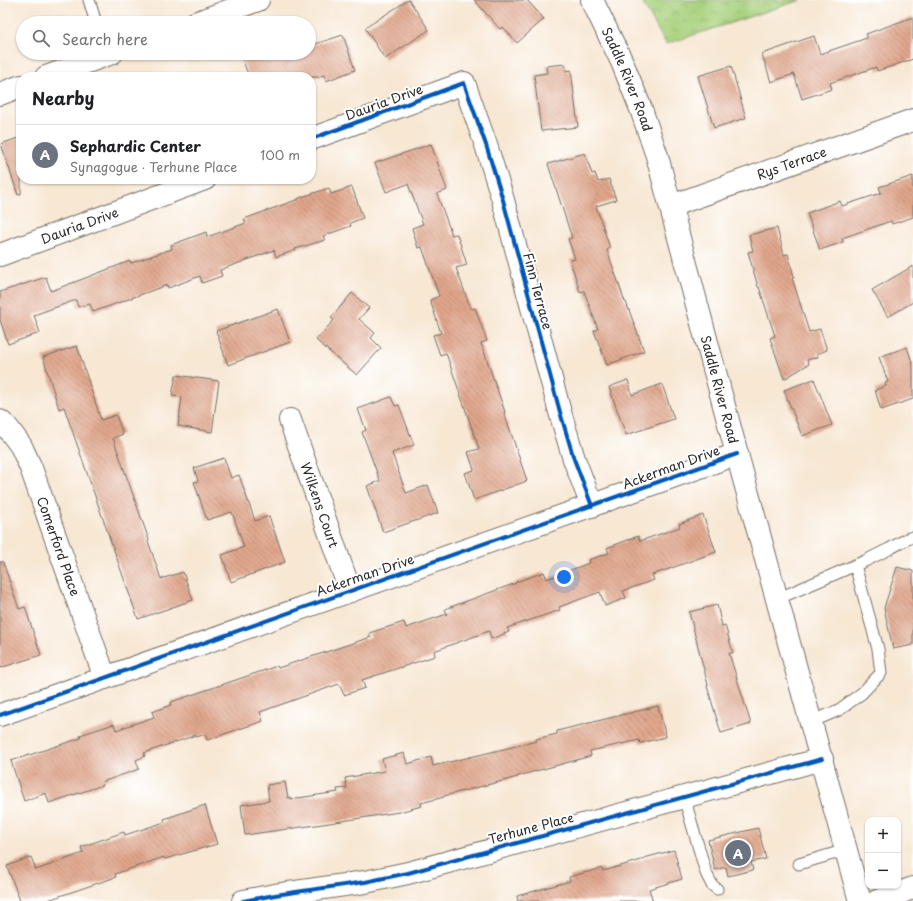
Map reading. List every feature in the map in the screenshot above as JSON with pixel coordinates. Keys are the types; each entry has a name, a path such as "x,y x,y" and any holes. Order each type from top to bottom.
{"street":[{"path":"214,16 258,0"},
{"name":"Saddle River Road","path":"592,0 622,62 641,109 657,156 860,901"},
{"path":"60,72 93,60"},
{"name":"Dauria Drive","path":"316,138 464,83"},
{"name":"Finn Terrace","path":"464,83 486,145 503,200 570,446 592,506"},
{"path":"0,94 16,88"},
{"name":"Rys Terrace","path":"671,206 913,120"},
{"name":"Dauria Drive","path":"0,255 191,184"},
{"name":"Wilkens Court","path":"290,420 350,591"},
{"name":"Comerford Place","path":"0,421 22,446 105,678"},
{"name":"Ackerman Drive","path":"0,715 737,454"},
{"name":"Terhune Place","path":"243,901 365,882 408,873 822,759"},
{"path":"877,901 913,888"}],"lane":[{"path":"89,0 94,16"},
{"path":"777,599 855,565 913,536"},
{"path":"812,722 839,710 862,693 881,673 878,649 855,565"},
{"path":"684,797 706,873 712,884 717,889"},
{"path":"798,864 846,850"}],"green space":[{"path":"641,0 801,0 666,44"}],"building":[{"path":"408,0 429,30 385,59 365,28"},
{"path":"474,0 527,0 544,19 517,43 503,27 500,29"},
{"path":"913,17 913,59 877,71 876,67 830,83 832,89 802,99 794,74 771,82 762,54 814,36 820,54 867,38 866,34"},
{"path":"343,35 355,70 326,81 324,75 316,77 316,72 247,72 243,60 316,60 316,44"},
{"path":"565,64 566,71 571,70 578,127 541,131 534,75 547,73 546,66"},
{"path":"731,66 746,118 714,128 698,76"},
{"path":"16,139 16,184 21,184 21,194 18,195 1,144"},
{"path":"431,144 447,190 437,194 452,235 457,234 467,265 456,268 471,309 475,308 487,341 481,343 527,481 474,500 465,473 474,470 468,452 479,449 446,353 440,355 433,335 441,333 430,300 439,296 422,247 418,248 412,228 423,224 408,184 386,192 375,163"},
{"path":"585,153 592,174 595,173 598,182 609,179 616,200 596,206 610,248 607,250 644,351 607,365 594,331 598,329 584,291 580,292 570,260 575,259 568,239 572,238 548,164"},
{"path":"913,176 913,217 892,224 891,221 842,238 843,242 820,250 807,213 840,201 842,206 881,193 879,187"},
{"path":"352,187 363,218 350,223 351,226 323,236 325,240 295,249 296,250 276,257 274,250 220,270 222,276 202,283 200,276 168,288 167,285 93,312 90,304 78,307 76,300 34,315 40,333 8,344 0,320 0,292 46,277 51,291 130,261 131,263 172,249 171,245 206,232 207,237 246,223 244,219 299,198 329,188 331,194"},
{"path":"777,228 784,255 788,254 794,277 792,278 809,332 820,329 827,350 817,354 818,357 807,360 809,364 784,379 770,338 775,336 748,252 753,251 749,235"},
{"path":"913,266 913,302 888,317 872,290"},
{"path":"352,293 369,308 359,319 375,333 371,338 381,348 357,375 316,340 334,320 331,318"},
{"path":"278,309 290,342 228,365 216,331"},
{"path":"77,346 101,420 116,415 123,434 113,438 149,540 148,541 161,579 183,572 193,600 138,619 64,407 59,409 43,357"},
{"path":"907,347 913,365 913,399 881,410 875,390 886,386 885,383 888,382 879,357"},
{"path":"176,375 219,381 212,432 178,426 182,397 172,396"},
{"path":"814,379 832,425 802,436 784,390"},
{"path":"628,380 632,395 662,384 674,419 626,435 609,387"},
{"path":"391,397 395,406 399,405 414,445 392,453 406,493 428,485 438,513 383,532 367,486 380,481 362,432 366,430 358,409"},
{"path":"224,458 231,478 239,475 255,521 269,516 285,562 231,582 222,555 244,547 232,512 207,520 194,482 198,481 194,468"},
{"path":"703,515 716,552 652,575 654,580 623,591 626,598 605,606 600,592 559,607 560,610 507,628 509,632 491,639 489,631 434,651 435,656 362,680 365,688 344,695 339,684 260,712 263,721 207,740 205,734 197,737 196,735 144,753 145,756 136,760 139,769 102,782 103,785 49,803 46,793 24,801 11,761 81,738 80,735 114,724 116,730 154,717 152,712 171,705 171,702 277,666 278,668 371,637 369,633 404,622 406,628 447,614 445,609 544,572 547,579 589,563 588,560 609,553 607,548 638,536 640,541 680,527 679,524"},
{"path":"0,562 3,562 19,609 25,607 41,655 0,668"},
{"path":"897,567 913,571 913,645 893,649 884,608"},
{"path":"717,605 722,626 725,625 733,653 729,653 751,724 721,733 707,686 708,685 689,612"},
{"path":"658,706 666,737 640,743 639,740 590,751 591,756 444,796 421,803 422,806 399,812 245,835 241,805 269,801 267,785 285,782 288,798 291,797 291,799 338,792 337,789 347,788 345,778 385,771 382,759 404,753 407,764 431,757 433,766 537,741 536,739 557,734 557,731"},
{"path":"205,805 217,844 165,859 164,857 115,874 116,877 45,901 20,901 7,866 31,857 36,870 83,853 81,847 124,832 125,835 165,822 164,819"},
{"path":"758,828 766,859 751,862 753,870 728,876 726,867 715,870 708,840"},
{"path":"674,850 682,879 649,889 653,901 518,901 517,896 570,881 569,877 602,868 603,871"}],"cycle path":[{"path":"316,137 464,83 486,145 503,200 574,459 592,506"},
{"path":"0,715 737,454"},
{"path":"243,901 365,882 408,873 822,759"}],"place":[{"name":"Sephardic Center","path":"738,853"}]}
